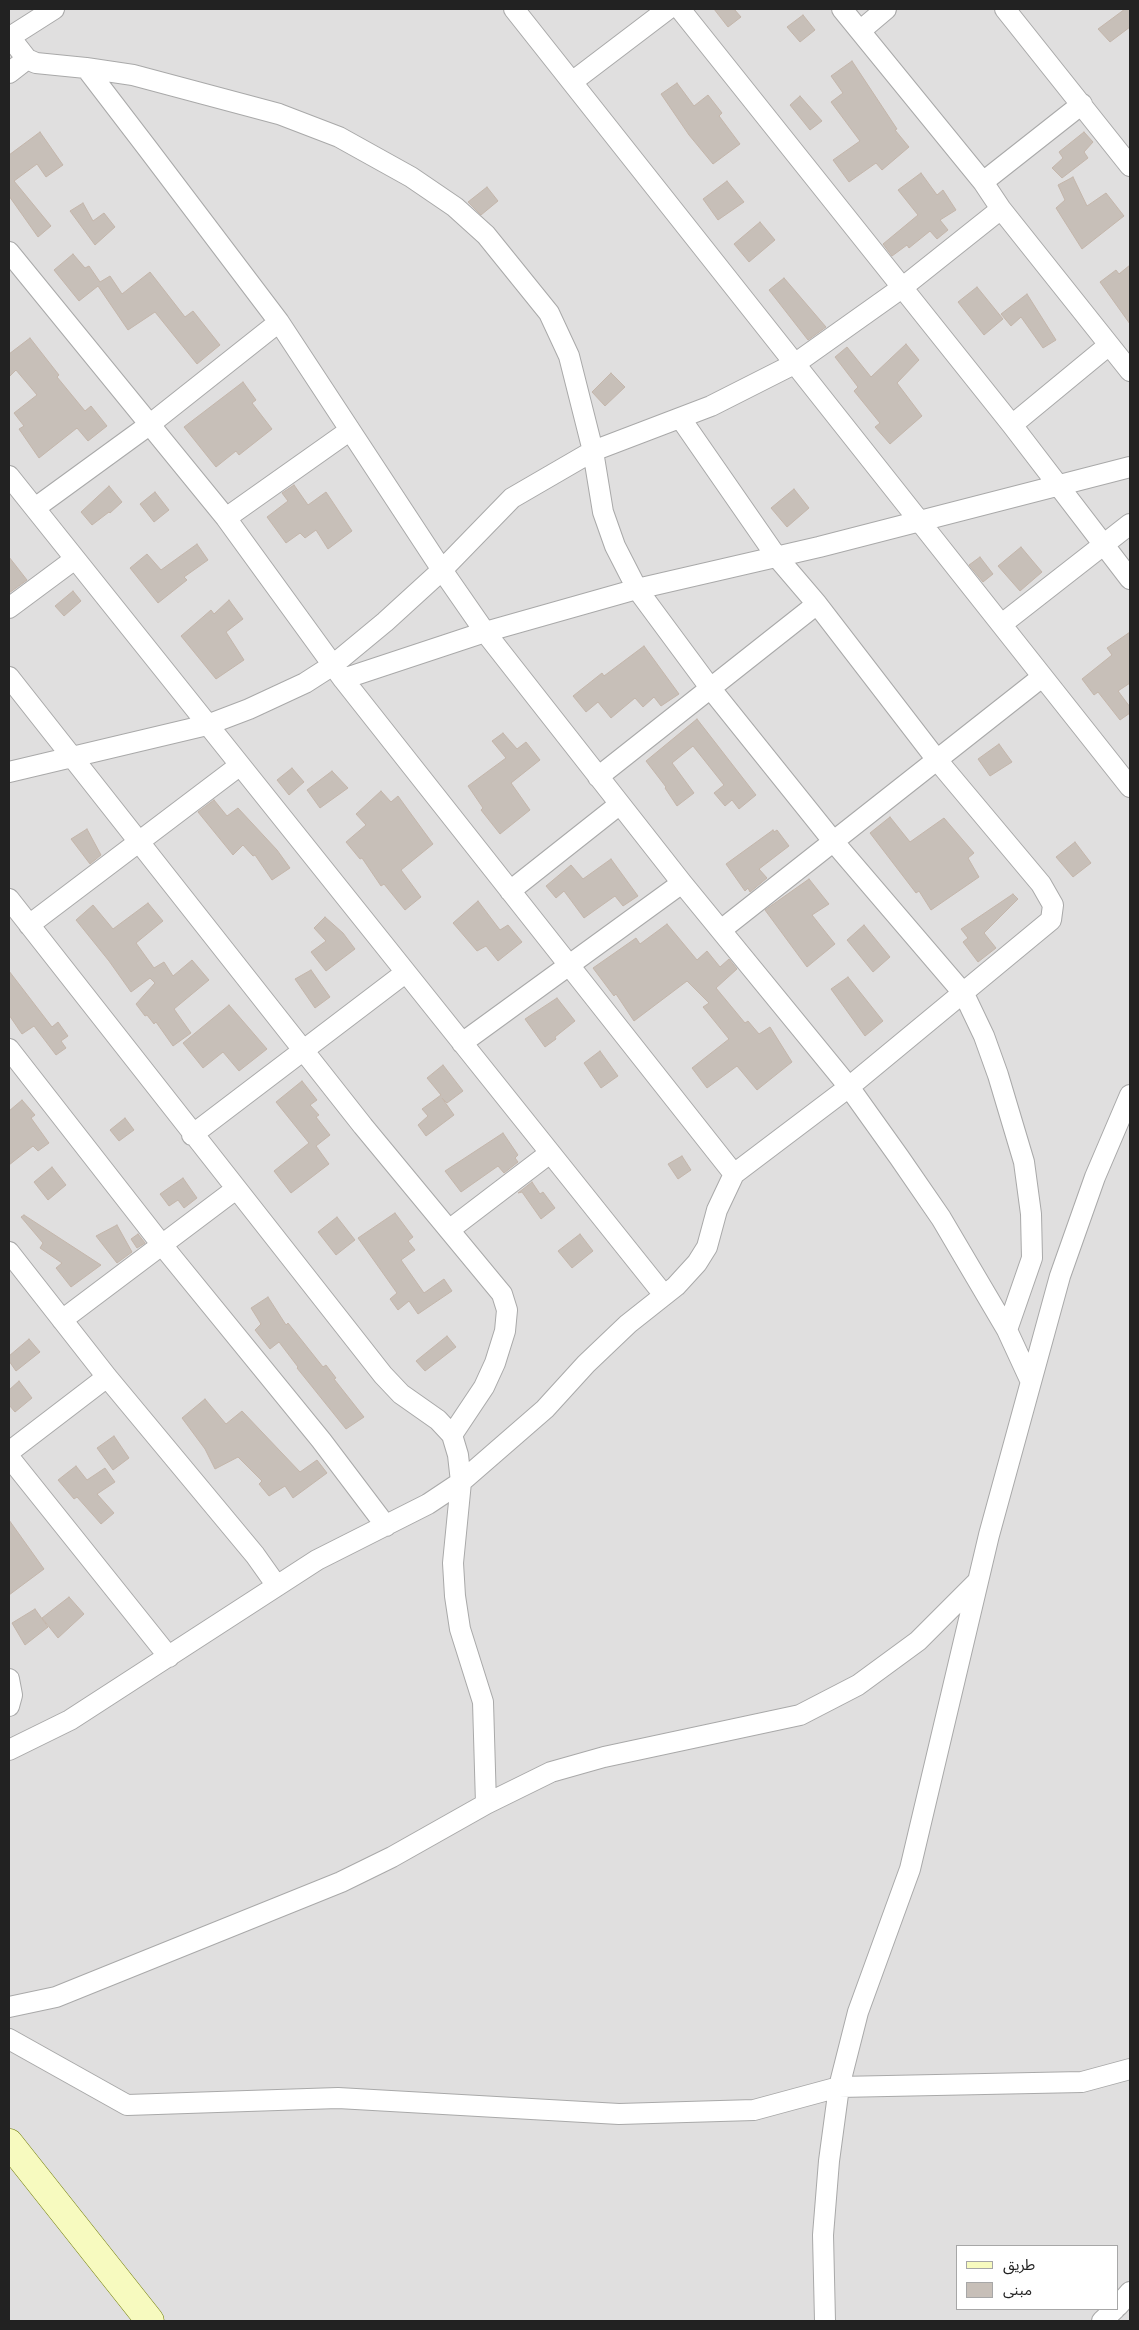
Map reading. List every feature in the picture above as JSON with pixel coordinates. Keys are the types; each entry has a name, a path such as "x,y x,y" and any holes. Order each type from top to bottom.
{"main road":[{"path":"9,2143 150,2321"}],"street":[{"path":"54,9 9,36 27,60 36,63 133,75 279,114 330,133 411,178 456,207 486,235 550,313 569,356 593,451 603,512 615,546 637,589 711,689 833,841 964,994 984,1036 998,1075 1024,1162 1031,1214 1032,1258 1007,1330"},
{"path":"514,9 1130,787"},
{"path":"572,82 668,9"},
{"path":"680,9 1060,485 1130,579"},
{"path":"842,9 983,182 1001,209 1130,371"},
{"path":"860,32 886,9"},
{"path":"1005,9 1082,104 1127,155"},
{"path":"9,73 27,60"},
{"path":"86,68 279,322 349,431 485,632 682,883 849,1088 941,1218 1007,1330 1031,1382"},
{"path":"983,182 1082,104"},
{"path":"338,672 385,622 442,570 512,498 593,451 681,418 742,392 796,363 903,287 1001,209"},
{"path":"9,252 226,518 284,595 338,672 734,1174"},
{"path":"34,508 149,425 279,322"},
{"path":"1012,425 1109,345"},
{"path":"9,1750 70,1720 317,1560 428,1504 461,1482 545,1409 586,1364 628,1324 676,1286 697,1263 706,1247 717,1210 734,1174 849,1088 1052,920 1053,905 1041,884 937,760 817,604 776,556 681,418"},
{"path":"226,518 349,431"},
{"path":"9,772 207,725 249,709 305,683 338,672 637,589 819,547 1130,467"},
{"path":"9,476 239,766 664,1295"},
{"path":"1002,624 1130,524"},
{"path":"9,608 75,559"},
{"path":"598,777 817,604"},
{"path":"9,677 303,1050 502,1294 507,1310 505,1332 495,1363 484,1386 452,1435"},
{"path":"721,930 1042,678"},
{"path":"29,925 239,766"},
{"path":"510,891 620,804"},
{"path":"462,1042 682,883"},
{"path":"9,899 192,1135 383,1375 401,1394 438,1420 452,1435 458,1455 461,1482 454,1563 455,1596 460,1628 483,1702 486,1804"},
{"path":"192,1135 405,973"},
{"path":"9,1049 162,1245 321,1440 386,1526"},
{"path":"825,2321 823,2236 829,2161 840,2088 858,2012 910,1869 978,1581 1060,1276 1095,1177 1130,1095"},
{"path":"449,1230 550,1153"},
{"path":"62,1320 236,1189"},
{"path":"9,1252 107,1376 255,1555 277,1586"},
{"path":"9,1452 107,1376"},
{"path":"9,1457 169,1657"},
{"path":"9,2007 56,1997 342,1882 392,1857 486,1804 551,1772 604,1757 800,1715 858,1685 918,1641 978,1581"},
{"path":"9,1679 12,1695 9,1706"},
{"path":"9,2039 127,2105 338,2098 619,2114 754,2110 840,2088 1082,2082 1130,2069"},
{"path":"1119,2305 1130,2292"},
{"path":"1102,2321 1113,2310"}],"shaded area":[{"path":"9,9 1130,9 1130,2321 9,2321"}],"building":[{"path":"714,9 734,9 741,17 728,27"},
{"path":"1125,9 1130,9 1130,27 1110,42 1098,29"},
{"path":"803,15 815,30 800,42 787,27"},
{"path":"852,61 897,129 895,130 909,147 882,170 876,163 849,182 833,160 860,141 831,102 843,93 831,76"},
{"path":"677,83 694,106 708,95 722,113 719,116 740,144 713,164 689,135 661,94"},
{"path":"800,96 822,121 810,130 790,105"},
{"path":"40,132 63,165 46,177 37,164 14,181 51,226 38,237 9,196 9,155"},
{"path":"1084,132 1093,142 1084,152 1088,158 1062,178 1052,168 1063,158 1059,152"},
{"path":"921,173 937,195 943,190 956,210 940,220 948,230 937,239 930,231 909,248 907,245 892,256 883,244 918,215 898,190"},
{"path":"1073,177 1087,206 1106,193 1124,216 1082,249 1056,208 1065,200 1058,185"},
{"path":"727,181 744,202 718,220 703,199"},
{"path":"487,187 498,201 481,215 468,202"},
{"path":"83,203 93,221 104,213 115,227 95,245 70,211"},
{"path":"760,222 775,240 749,262 734,244"},
{"path":"73,254 85,268 89,266 100,282 110,276 122,294 150,272 185,317 193,311 220,345 197,364 155,312 128,330 98,286 79,301 54,270"},
{"path":"1130,265 1130,324 1100,282 1116,270 1119,274"},
{"path":"784,278 826,327 808,340 769,290"},
{"path":"977,287 1003,319 984,335 958,302"},
{"path":"1027,294 1056,340 1043,348 1021,317 1011,326 1001,314"},
{"path":"30,338 59,375 57,377 85,411 91,406 107,426 88,441 77,428 39,458 19,429 24,426 14,413 37,395 16,370 9,377 9,354"},
{"path":"906,344 919,360 897,383 922,416 890,444 875,427 880,423 854,391 858,387 835,357 847,347 871,377"},
{"path":"611,373 625,387 605,406 592,392"},
{"path":"243,382 256,400 252,403 272,429 239,455 236,451 216,467 184,427"},
{"path":"294,485 308,505 326,492 352,531 328,549 316,530 305,538 300,533 286,543 267,517 288,501 282,493"},
{"path":"109,486 122,502 92,525 81,512"},
{"path":"794,489 809,508 787,527 771,508"},
{"path":"155,492 169,510 154,522 140,504"},
{"path":"197,544 208,560 184,577 187,580 158,603 130,568 147,554 161,570"},
{"path":"1021,547 1042,572 1020,591 998,566"},
{"path":"9,557 27,580 9,593"},
{"path":"980,557 993,574 983,582 969,565"},
{"path":"73,591 81,601 64,616 55,606"},
{"path":"229,600 243,619 226,632 244,660 216,679 181,636 211,610 214,614"},
{"path":"1130,632 1130,683 1118,691 1130,707 1130,713 1120,720 1098,692 1094,695 1082,679 1112,655 1107,648"},
{"path":"644,646 679,694 661,706 654,697 643,707 635,698 611,718 598,702 586,712 573,696 602,673 604,676"},
{"path":"697,719 756,795 739,809 732,800 725,806 714,793 724,785 693,746 672,763 694,793 677,806 666,787 646,761"},
{"path":"503,733 517,749 526,742 540,760 511,783 530,810 500,834 481,810 483,808 468,786 506,758 492,741"},
{"path":"999,744 1012,762 990,776 978,759"},
{"path":"292,768 304,782 289,795 277,780"},
{"path":"332,771 348,788 320,808 307,790"},
{"path":"381,791 391,802 398,796 433,844 401,870 421,897 405,910 384,884 381,886 362,858 360,859 346,842 366,825 356,814"},
{"path":"214,800 227,816 238,808 277,850 290,868 272,880 255,855 253,856 243,845 233,855 198,812"},
{"path":"890,817 910,842 944,818 974,853 968,858 979,877 931,910 919,891 916,893 870,833"},
{"path":"87,829 101,855 90,864 71,839"},
{"path":"773,830 774,832 777,830 789,846 759,869 767,878 750,892 748,888 745,891 726,864"},
{"path":"1075,842 1091,863 1073,877 1056,857"},
{"path":"611,859 638,896 623,906 615,896 584,918 564,891 556,898 546,886 571,865 583,879"},
{"path":"809,879 829,904 812,915 835,944 807,967 765,910"},
{"path":"1013,894 1018,899 984,933 996,948 978,962 963,942 968,938 961,929"},
{"path":"478,901 500,930 508,925 522,942 498,961 486,946 477,951 453,923"},
{"path":"148,903 163,921 136,943 154,968 164,962 173,976 192,960 209,980 174,1009 191,1033 173,1046 156,1022 154,1024 147,1015 145,1016 136,1004 155,983 150,978 131,992 76,920 93,905 113,929"},
{"path":"325,917 343,933 355,949 326,971 311,952 326,941 314,928"},
{"path":"667,924 697,960 707,951 720,967 729,959 737,969 716,988 745,1023 748,1021 759,1034 770,1027 792,1062 757,1090 737,1066 707,1088 692,1068 729,1039 703,1007 709,1003 687,981 634,1021 616,994 614,996 593,968 636,938 640,944"},
{"path":"864,925 890,957 873,972 847,940"},
{"path":"311,970 330,997 315,1008 295,979"},
{"path":"9,971 52,1027 58,1022 68,1036 61,1041 66,1048 56,1055 34,1026 22,1034 9,1015"},
{"path":"848,977 883,1021 865,1036 831,989"},
{"path":"557,998 575,1021 545,1047 525,1019"},
{"path":"229,1005 267,1049 239,1071 223,1052 203,1068 183,1043"},
{"path":"600,1051 618,1076 601,1088 584,1063"},
{"path":"443,1065 463,1091 447,1103 442,1098 454,1115 426,1136 418,1125 428,1116 422,1109 441,1095 427,1078"},
{"path":"302,1081 317,1100 310,1105 319,1115 316,1117 330,1135 316,1146 329,1164 291,1193 274,1171 309,1143 276,1102"},
{"path":"22,1100 35,1115 31,1118 49,1143 38,1151 33,1146 9,1165 9,1111"},
{"path":"125,1118 134,1130 119,1141 110,1130"},
{"path":"503,1133 518,1155 515,1158 518,1162 504,1173 498,1166 461,1192 445,1171"},
{"path":"682,1156 691,1170 678,1179 668,1164"},
{"path":"52,1167 66,1185 48,1200 34,1182"},
{"path":"183,1178 197,1198 184,1208 178,1200 169,1206 160,1194"},
{"path":"532,1182 540,1194 543,1192 555,1208 541,1219 522,1192 518,1193"},
{"path":"395,1213 413,1237 408,1241 415,1250 401,1260 424,1293 444,1279 452,1291 418,1314 409,1301 398,1310 390,1299 397,1293 358,1238"},
{"path":"24,1215 101,1265 71,1287 56,1268 62,1263 40,1248 43,1243 21,1217"},
{"path":"337,1217 355,1240 336,1255 318,1232"},
{"path":"117,1225 132,1252 117,1263 96,1236"},
{"path":"138,1234 145,1243 137,1248 131,1239"},
{"path":"580,1234 593,1251 572,1268 558,1251"},
{"path":"268,1297 286,1325 288,1323 323,1367 326,1365 336,1378 334,1379 364,1417 346,1429 297,1368 279,1342 270,1349 255,1330 261,1324 251,1308"},
{"path":"447,1336 456,1347 425,1371 416,1361"},
{"path":"29,1339 40,1352 16,1371 9,1361 9,1356"},
{"path":"19,1381 32,1398 15,1412 9,1405 9,1390"},
{"path":"205,1399 226,1424 242,1411 300,1472 317,1460 327,1473 293,1498 285,1486 269,1496 259,1484 262,1481 238,1457 215,1469 205,1449 182,1418"},
{"path":"114,1436 129,1458 113,1470 97,1448"},
{"path":"76,1466 87,1480 105,1468 115,1482 97,1494 114,1513 101,1524 77,1497 74,1499 58,1480"},
{"path":"9,1520 44,1569 9,1595"},
{"path":"69,1597 84,1614 58,1638 42,1618"},
{"path":"35,1609 48,1627 25,1645 12,1623"}]}
